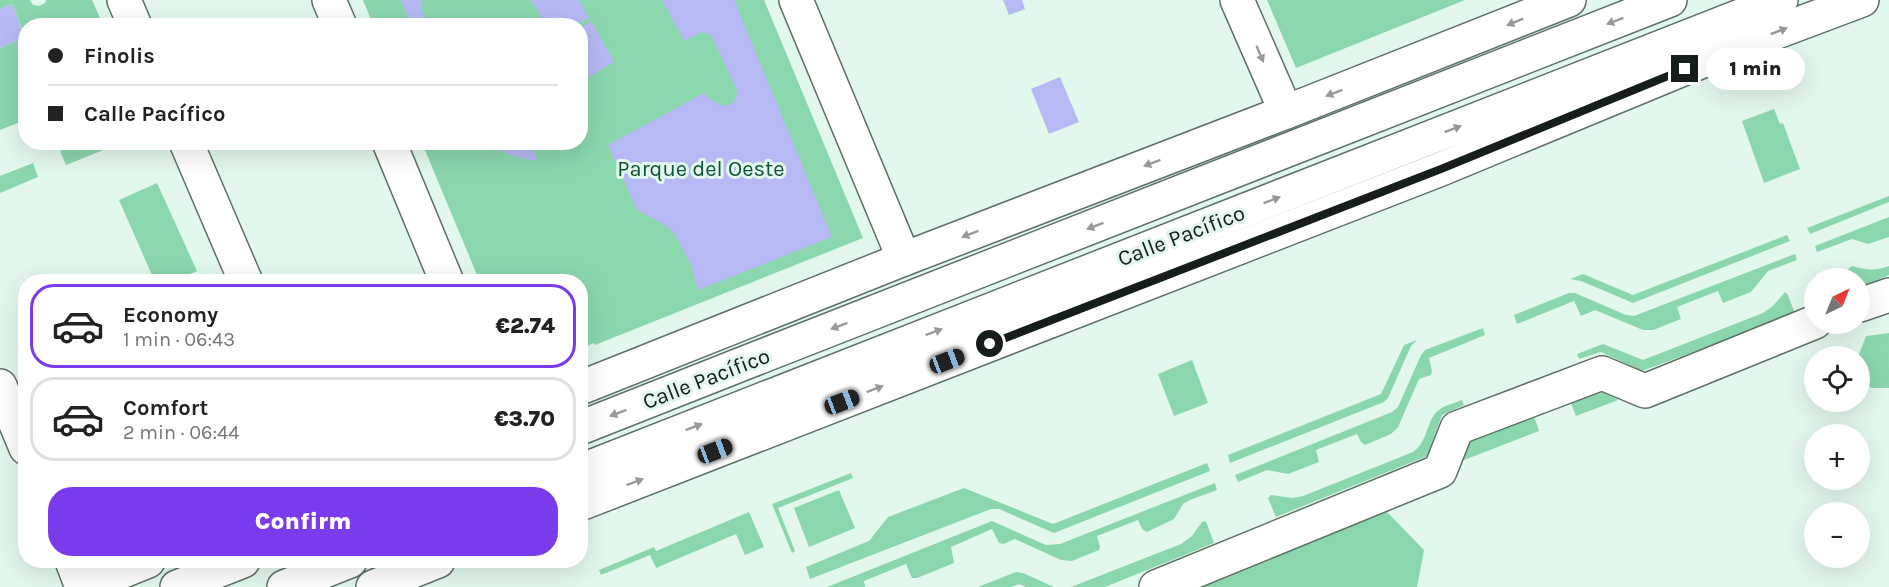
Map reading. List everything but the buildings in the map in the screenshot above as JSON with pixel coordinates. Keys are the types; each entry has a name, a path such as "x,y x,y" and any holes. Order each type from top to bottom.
{"main road":[{"path":"124,0 132,18"},
{"path":"329,0 337,18"},
{"path":"796,0 904,259"},
{"path":"1237,0 1286,112"},
{"name":"Calle Pacífico","path":"588,385 1569,0"},
{"name":"Calle Pacífico","path":"588,425 1422,95 1670,0"},
{"name":"Calle Pacífico","path":"588,468 1781,0"},
{"name":"Calle Pacífico","path":"588,501 1441,169 1729,50 1862,0"},
{"path":"189,150 243,274"},
{"path":"392,150 444,274"},
{"path":"1870,302 1889,295"},
{"path":"1156,587 1440,471 1457,428 1602,373 1645,391 1804,326"},
{"path":"0,386 18,429"},
{"path":"75,568 83,587 130,568"},
{"path":"177,587 225,568"},
{"path":"284,587 333,568"},
{"path":"373,587 420,568"}],"green space":[{"path":"0,0 30,0 33,5 39,6 46,0 92,0 100,18 18,19 12,4 0,9"},
{"name":"Parque del Oeste","path":"363,0 764,0 863,238 595,345 594,343 588,345 588,274 477,274 425,150 588,150 588,18 370,18"},
{"path":"1267,0 1465,0 1296,68"},
{"path":"18,40 18,123 0,130 0,48"},
{"path":"1774,109 1780,124 1783,123 1800,169 1764,183 1742,121"},
{"path":"63,150 104,150 66,165 60,151"},
{"path":"33,163 38,177 0,193 0,176"},
{"path":"157,183 197,271 190,274 151,274 119,200"},
{"path":"1889,196 1889,202 1810,234 1807,228"},
{"path":"1889,217 1889,237 1868,244 1852,239 1817,252 1815,246"},
{"path":"1787,235 1790,241 1633,303 1581,281 1570,279 1583,274 1633,295"},
{"path":"1795,254 1797,260 1768,271 1751,292 1723,303 1718,291 1677,307 1681,319 1653,330 1643,330 1595,310 1581,316 1574,301 1517,324 1514,315 1569,293 1575,293 1626,315 1634,316"},
{"path":"1889,266 1889,275 1870,283 1870,269"},
{"path":"1785,292 1795,314 1642,371 1601,352 1579,359 1577,354 1603,344 1643,360 1763,313 1773,306"},
{"path":"1483,328 1485,335 1429,358 1431,375 1419,379 1398,427 1391,434 1365,445 1357,434 1316,450 1319,462 1288,474 1267,470 1238,482 1235,475 1392,412 1398,407 1425,350"},
{"path":"1889,333 1889,388 1870,387 1870,346 1862,346 1866,336"},
{"path":"1417,340 1411,346 1388,398 1384,402 1230,463 1228,455 1381,394 1404,345"},
{"path":"1192,360 1208,403 1174,416 1158,374"},
{"path":"1603,392 1618,400 1576,416 1571,403"},
{"path":"1462,400 1464,405 1442,415 1427,456 1276,517 1268,498 1271,495 1293,498 1303,496 1413,452 1422,442 1435,414 1444,407"},
{"path":"1534,416 1539,431 1459,462 1468,442"},
{"path":"1207,463 1210,471 1054,533 999,509 991,509 810,579 806,567 869,541 888,517 964,488 1053,524"},
{"path":"851,473 853,478 778,508 795,551 792,553 772,504"},
{"path":"1215,483 1217,490 1183,504 1174,519 1147,532 1142,529 1138,520 1097,536 1099,550 1072,561 1061,560 1015,539 1003,544 999,543 992,529 951,547 954,563 917,578 912,578 906,564 864,581 865,587 827,587 992,521 1046,545 1060,544"},
{"path":"839,490 855,528 809,547 794,508"},
{"path":"749,512 764,547 745,555 736,534 656,568 650,555 601,575 599,570 654,547 656,551"},
{"path":"1387,512 1424,550 1417,587 1193,587"},
{"path":"1205,521 1214,543 1105,587 1071,587 1181,544 1192,536"},
{"path":"1016,572 1054,587 1026,587 1019,584 1011,587 978,587"}],"water":[{"path":"400,0 421,0 421,11 425,18 409,18"},
{"path":"531,0 579,0 589,18 588,18 542,18"},
{"path":"662,0 734,0 832,237 698,290 691,265 674,233 662,223 637,210 608,145 704,93 724,105 733,103 735,98 737,90 711,35 702,32 684,41"},
{"path":"1003,0 1022,0 1025,9 1009,15"},
{"path":"12,4 18,19 18,40 0,48 0,9"},
{"path":"591,21 614,62 588,77 588,23"},
{"path":"1060,77 1079,122 1049,134 1031,89"},
{"path":"501,150 533,150 538,160 525,159"}],"route":[{"path":"990,344 1441,169 1685,69"}]}
